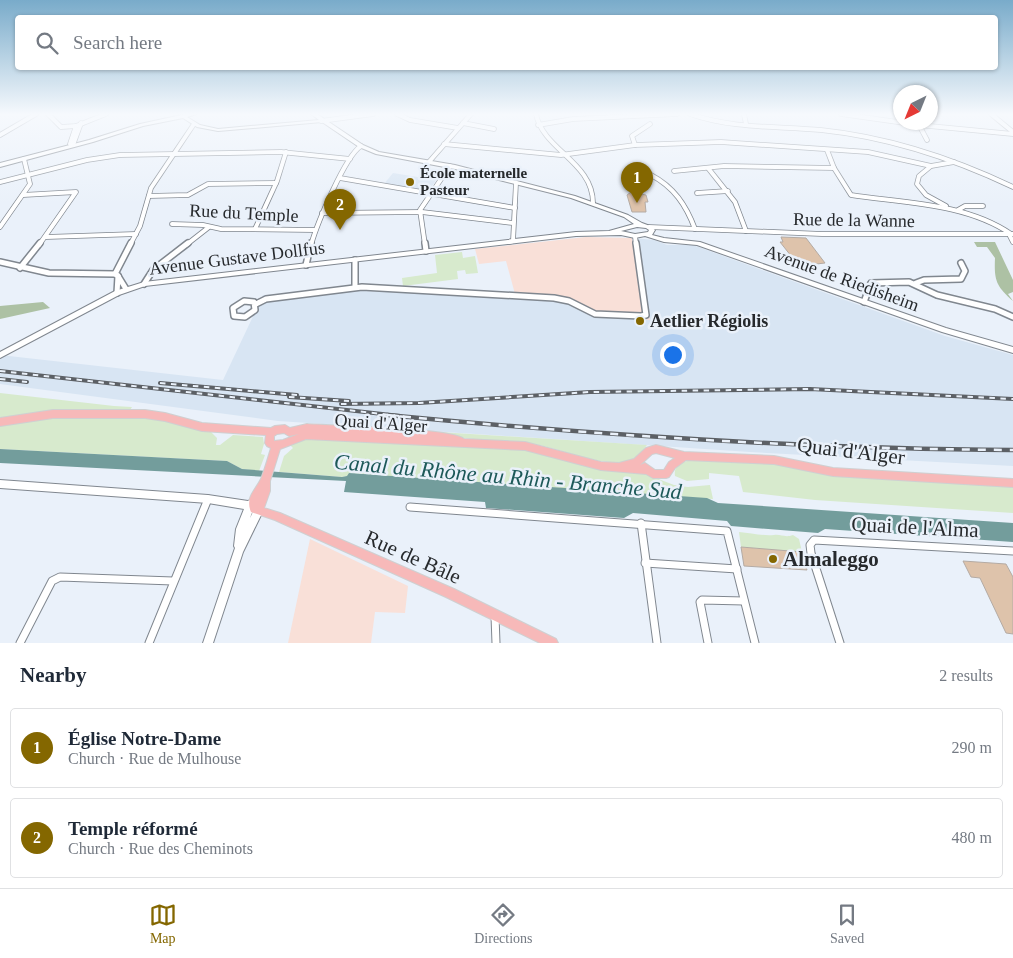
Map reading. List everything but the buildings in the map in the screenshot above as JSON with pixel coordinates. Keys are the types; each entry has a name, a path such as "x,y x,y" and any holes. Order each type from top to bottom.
{"main road":[{"path":"0,422 57,414 145,414 165,417 202,427 272,432 282,428 289,432 290,436 287,442 276,446"},
{"name":"Quai d'Alger","path":"289,432 307,428 418,434 474,443"},
{"path":"272,432 269,440 276,446"},
{"name":"Quai d'Alger","path":"287,442 306,435 531,447 592,464 648,470 663,475 671,471 672,465 684,456"},
{"path":"254,505 265,491 265,481 276,446"},
{"name":"Quai d'Alger","path":"619,468 643,458 646,453 652,450 684,456 764,459 833,472 1013,483"},
{"path":"666,453 672,465"},
{"path":"643,458 648,470"},
{"name":"Rue de Bâle","path":"254,505 495,614 552,643"}],"street":[{"path":"0,165 77,144"},
{"path":"116,293 116,275 136,234 151,188 181,144"},
{"path":"256,304 266,299 355,287 554,298 569,301 595,314 646,315 628,220 618,214 593,203 450,166 390,156 358,144"},
{"path":"428,163 444,144 565,154 635,145 661,144"},
{"path":"553,144 576,163 583,173 594,198 593,203"},
{"path":"742,144 868,152 931,166 954,162"},
{"path":"889,144 929,153 1013,187"},
{"path":"306,265 315,230 322,213 350,159 361,146"},
{"path":"827,150 834,168 849,194 958,210 1001,227 1011,234 1013,242"},
{"path":"0,182 111,155 286,152 350,159"},
{"path":"255,229 276,183 286,152"},
{"path":"0,228 30,184 24,159"},
{"path":"426,251 420,212 450,166"},
{"path":"931,166 919,176 918,186 926,195 950,209"},
{"path":"674,172 708,168 834,168"},
{"path":"708,168 735,202 746,231"},
{"path":"651,175 668,185 686,205 695,229"},
{"path":"340,178 515,208"},
{"path":"149,196 188,195 208,184 276,183"},
{"path":"506,243 512,240 516,183"},
{"path":"20,268 46,237 76,192 23,195"},
{"path":"697,193 728,192"},
{"path":"958,210 965,206 983,206"},
{"path":"322,213 420,212 514,223"},
{"path":"618,214 626,216 640,225 631,231"},
{"name":"Rue du Temple","path":"172,224 255,229 315,230"},
{"name":"Avenue de Riedisheim","path":"640,225 661,240 698,243 957,335 1013,350"},
{"path":"144,284 153,270 209,227"},
{"name":"Rue de la Wanne","path":"650,231 664,227 831,234 1011,234"},
{"path":"631,231 650,231"},
{"name":"Avenue Gustave Dollfus","path":"490,244 512,240 631,231"},
{"path":"46,237 136,234"},
{"name":"Avenue Gustave Dollfus","path":"2,354 116,293 144,284 535,239"},
{"path":"355,260 355,287"},
{"path":"0,262 20,268 49,272 116,275"},
{"path":"916,284 924,280 961,279 965,271 962,263"},
{"path":"116,275 126,289"},
{"path":"864,302 871,283 902,281 916,284 937,296 995,310 1013,317"},
{"path":"251,301 256,304 256,310 249,316 239,318 232,314 233,308 241,302 251,301"},
{"name":"Rue de Bâle","path":"0,484 208,499 254,505"},
{"path":"148,643 208,499"},
{"path":"208,643 254,505"},
{"path":"410,507 727,531 755,643"},
{"path":"641,523 657,643"},
{"name":"Quai de l'Alma","path":"840,643 810,553 810,545 814,540 1013,551"},
{"path":"646,563 737,569"},
{"path":"20,643 52,581 60,577 173,581"},
{"path":"708,643 700,602 702,600 744,601"},
{"path":"495,614 496,643"}],"shaded area":[{"name":"École maternelle Pasteur","path":"393,173 436,180 429,191 384,184"},
{"path":"586,237 632,238 651,320 593,316 515,294 506,261 479,264 475,249"},
{"path":"632,238 654,240 667,245 693,245 945,336 1013,355 1013,466 750,452 278,421 0,384 0,355 223,380 263,295 358,291 515,294 569,298 593,316 650,320"},
{"path":"974,242 995,242 1013,280 1013,292 1008,294 1013,301 997,282 995,258 987,247 977,247"},
{"path":"462,252 463,258 475,256 478,273 466,274 465,270 457,271 458,279 403,286 402,278 437,273 435,255"},
{"path":"43,302 50,308 0,319 0,306"},
{"path":"0,393 132,407 130,410 40,412 0,418"},
{"path":"142,417 164,420 211,432 217,438 216,445 220,445 233,435 263,437 264,444 261,454 265,455 259,471 242,469 227,461 0,449 0,424 31,418"},
{"path":"439,432 647,445 635,460 607,462 540,445 471,439"},
{"path":"303,437 536,451 643,473 674,485 688,487 710,485 713,499 349,473 348,476 342,477 279,472 284,456 293,448 290,445"},
{"path":"0,449 227,461 242,469 342,477 347,476 349,473 707,498 718,503 1013,523 1013,542 825,529 818,533 731,526 727,521 633,513 624,518 486,508 485,502 344,492 346,481 0,463"},
{"path":"695,459 765,462 834,475 1013,487 1013,513 815,500 743,492 739,476 709,473 709,479 687,481 675,476 678,466"},
{"path":"739,532 765,535 793,535 799,539 802,552 741,547"},
{"path":"310,539 408,586 405,613 375,612 371,643 288,643"}],"railway":[{"path":"0,371 400,416"},
{"path":"0,379 27,382"},
{"path":"160,383 297,395"},
{"path":"341,404 419,403 590,392 810,389 1013,399"},
{"path":"289,397 349,401"},
{"path":"387,415 700,440 856,447 1013,450"}],"place":[{"name":"École maternelle Pasteur","path":"410,182"},
{"name":"Église Notre-Dame","path":"637,203"},
{"name":"Temple réformé","path":"340,230"},
{"name":"Aetlier Régiolis","path":"640,321"},
{"name":"Almaleggo","path":"773,559"}],"water label":[{"name":"Canal du Rhône au Rhin - Branche Sud","path":"508,476"}]}
